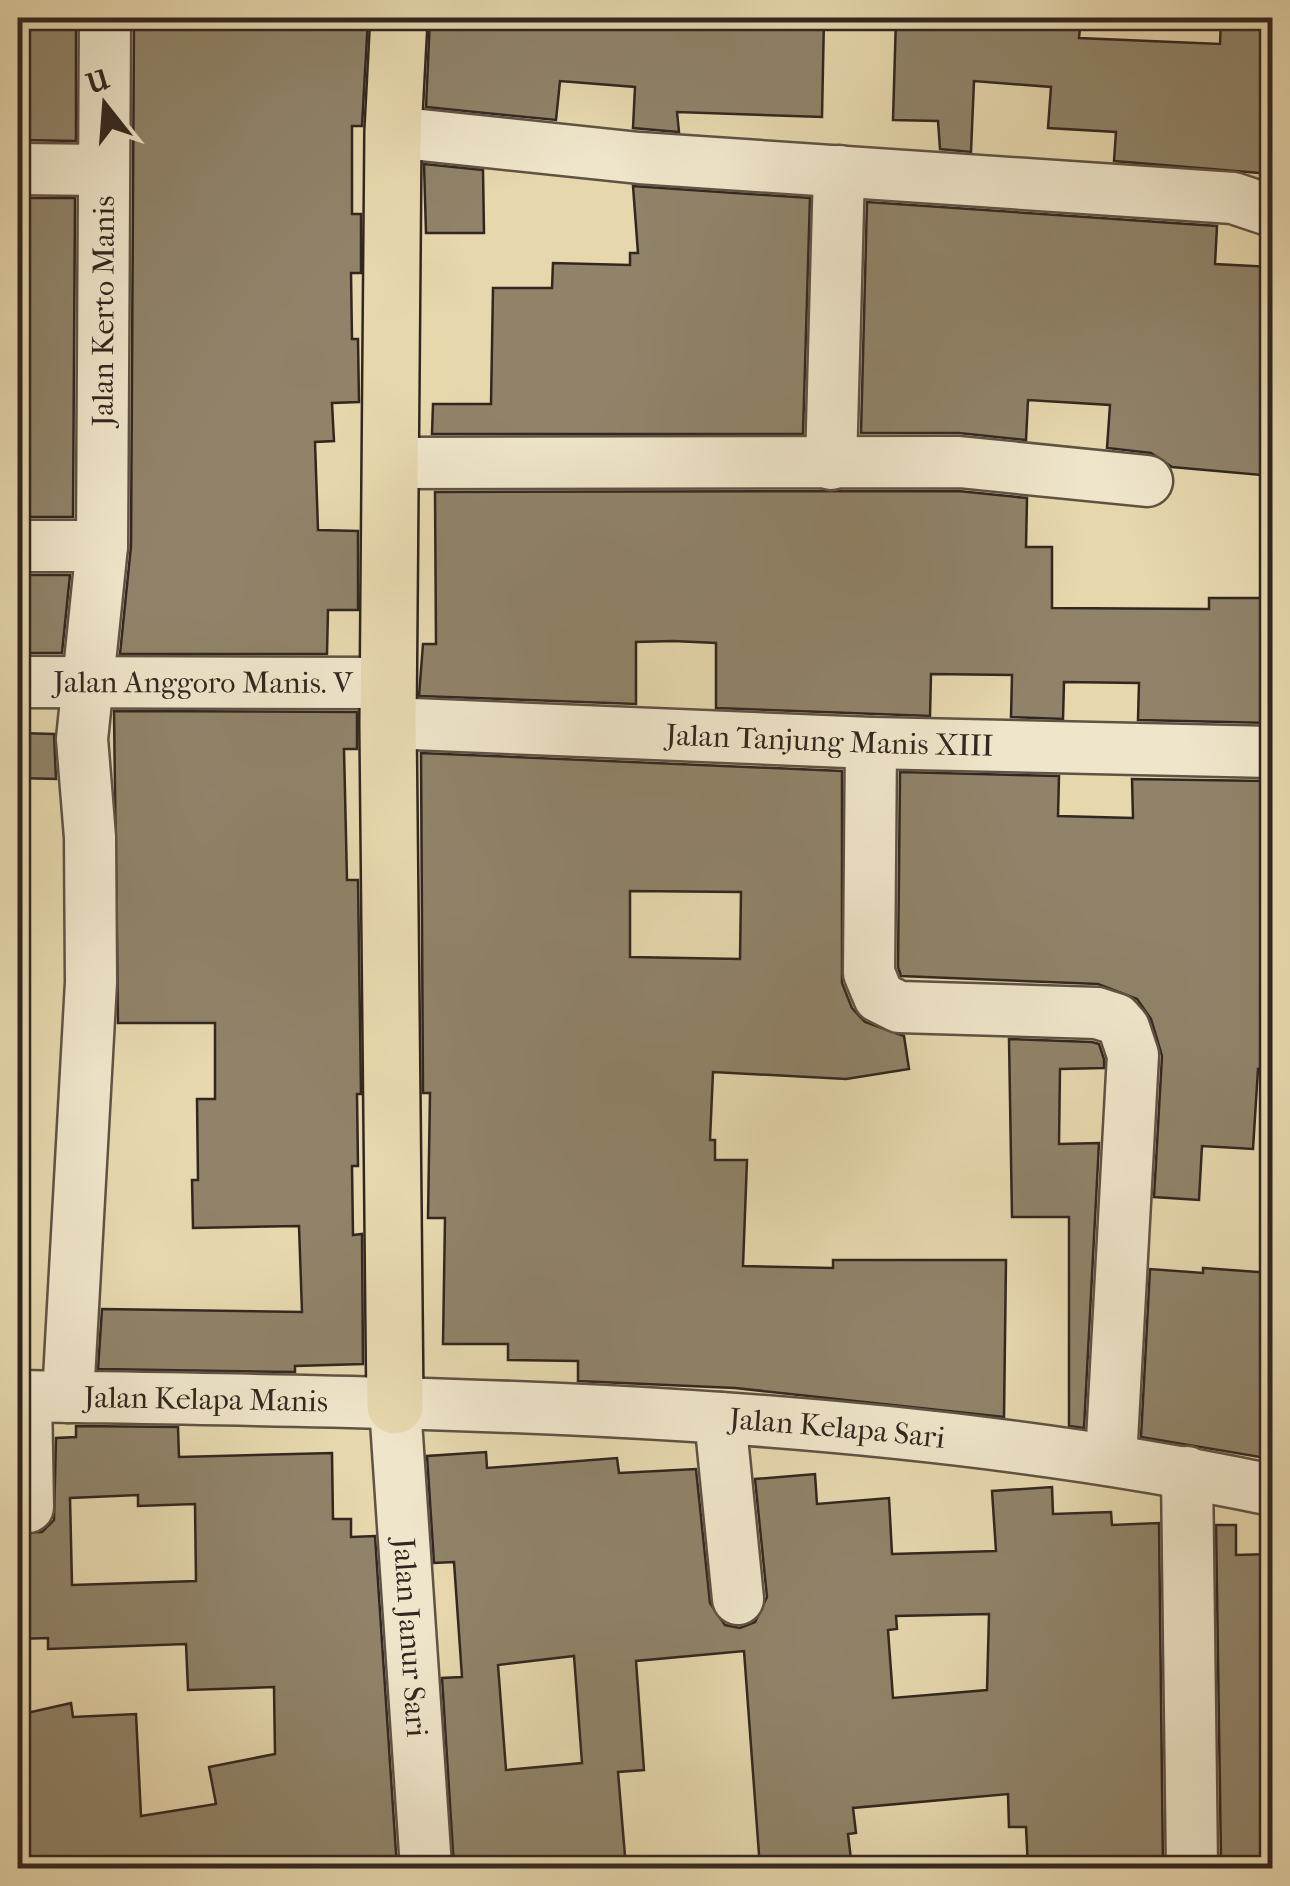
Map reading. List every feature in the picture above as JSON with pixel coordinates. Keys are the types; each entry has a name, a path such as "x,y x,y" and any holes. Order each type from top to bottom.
{"main road":[{"path":"395,1406 389,703 393,132 398,18"}],"street":[{"name":"Jalan Kerto Manis","path":"28,1507 37,1397 92,982 90,837 82,740 102,546 105,18"},
{"path":"393,132 639,158 1233,198 1272,211"},
{"path":"18,169 103,170"},
{"path":"831,464 840,171"},
{"path":"391,463 959,462 1146,481"},
{"path":"18,546 102,546"},
{"name":"Jalan Anggoro Manis. V","path":"18,682 389,703"},
{"name":"Jalan Tanjung Manis XIII","path":"389,703 871,743 1272,752"},
{"path":"871,743 869,973 879,997 899,1007 1097,1013 1116,1019 1131,1039 1133,1108 1110,1459"},
{"name":"Jalan Kelapa Manis","path":"37,1397 395,1406"},
{"name":"Jalan Kelapa Sari","path":"395,1406 720,1418 1110,1459 1272,1490"},
{"name":"Jalan Janur Sari","path":"395,1406 426,1868"},
{"path":"720,1418 738,1599"},
{"path":"1187,1472 1192,1868"}],"building":[{"path":"18,18 76,18 76,141 18,140"},
{"path":"134,18 368,18 362,126 352,126 352,214 361,214 361,273 351,273 352,339 358,339 359,402 332,403 334,441 315,442 318,530 358,531 358,610 328,610 327,654 120,654 131,546"},
{"path":"430,18 824,18 822,117 677,112 679,132 633,128 635,87 560,81 556,120 426,107"},
{"path":"896,18 1081,18 1079,38 1220,44 1221,18 1272,18 1272,174 1114,161 1116,132 1048,128 1051,87 974,81 971,152 940,149 938,121 893,120"},
{"path":"424,164 483,170 484,233 426,233"},
{"path":"633,186 810,198 803,434 432,434 433,404 491,404 493,288 552,288 553,263 630,265 630,253 638,253"},
{"path":"18,198 75,198 73,517 20,517 18,511"},
{"path":"867,202 1217,226 1215,264 1272,267 1261,475 1172,467 1151,453 1107,448 1110,405 1028,400 1026,440 959,433 861,433"},
{"path":"958,491 1027,498 1026,547 1052,547 1052,608 1209,609 1209,598 1272,598 1271,723 1138,720 1139,683 1064,682 1063,719 1011,717 1012,675 931,674 930,716 716,708 716,643 673,641 636,642 636,704 419,696 423,644 436,644 435,492"},
{"path":"19,575 70,575 62,653 18,653"},
{"path":"114,711 357,712 357,749 344,749 347,880 358,880 361,1094 357,1094 358,1166 352,1166 353,1235 362,1234 363,1364 295,1366 295,1372 98,1369 102,1309 302,1312 299,1226 193,1228 192,1180 198,1180 197,1099 215,1099 215,1023 118,1023"},
{"path":"18,733 54,734 56,779 18,778"},
{"path":"421,753 842,771 842,983 852,1008 865,1022 904,1036 909,1069 846,1079 713,1072 710,1140 715,1140 715,1160 747,1160 743,1266 833,1268 833,1260 1006,1260 1004,1417 735,1388 578,1381 578,1361 508,1360 508,1344 443,1344 445,1218 428,1218 430,1093 423,1093","holes":["630,891 741,892 740,959 630,957"]},
{"path":"900,772 1059,776 1058,816 1133,818 1132,779 1266,781 1272,1069 1258,1069 1253,1149 1202,1146 1199,1200 1154,1197 1162,1056 1151,1019 1137,999 1098,984 901,976"},
{"path":"1009,1039 1092,1042 1099,1044 1104,1059 1104,1068 1060,1069 1059,1144 1099,1143 1084,1428 1069,1426 1069,1217 1012,1217"},
{"path":"1203,1268 1272,1273 1272,1459 1141,1437 1150,1269 1203,1273"},
{"path":"76,1426 178,1427 179,1457 332,1453 333,1519 351,1519 351,1537 375,1536 397,1868 18,1868 18,1715 71,1703 73,1717 136,1714 141,1816 216,1804 209,1767 275,1754 274,1687 188,1690 186,1644 48,1649 48,1638 18,1639 18,1533 42,1532 54,1520 56,1438 76,1437","holes":["138,1495 138,1506 195,1504 196,1581 72,1585 70,1498"]},
{"path":"486,1452 487,1468 617,1458 619,1473 696,1469 710,1603 725,1625 740,1628 755,1622 767,1597 755,1479 815,1474 817,1504 889,1498 892,1554 996,1551 992,1491 1052,1487 1053,1514 1111,1512 1112,1525 1159,1523 1163,1868 1028,1868 1026,1827 1009,1827 1008,1794 853,1808 856,1833 848,1834 852,1868 760,1868 744,1651 636,1661 644,1770 618,1772 626,1868 454,1868 442,1678 462,1677 454,1562 434,1563 427,1456","holes":["989,1614 987,1690 893,1698 888,1630 897,1629 896,1616","574,1656 582,1763 506,1770 498,1665"]},
{"path":"1216,1525 1236,1525 1236,1555 1272,1554 1272,1858 1221,1860"}]}
